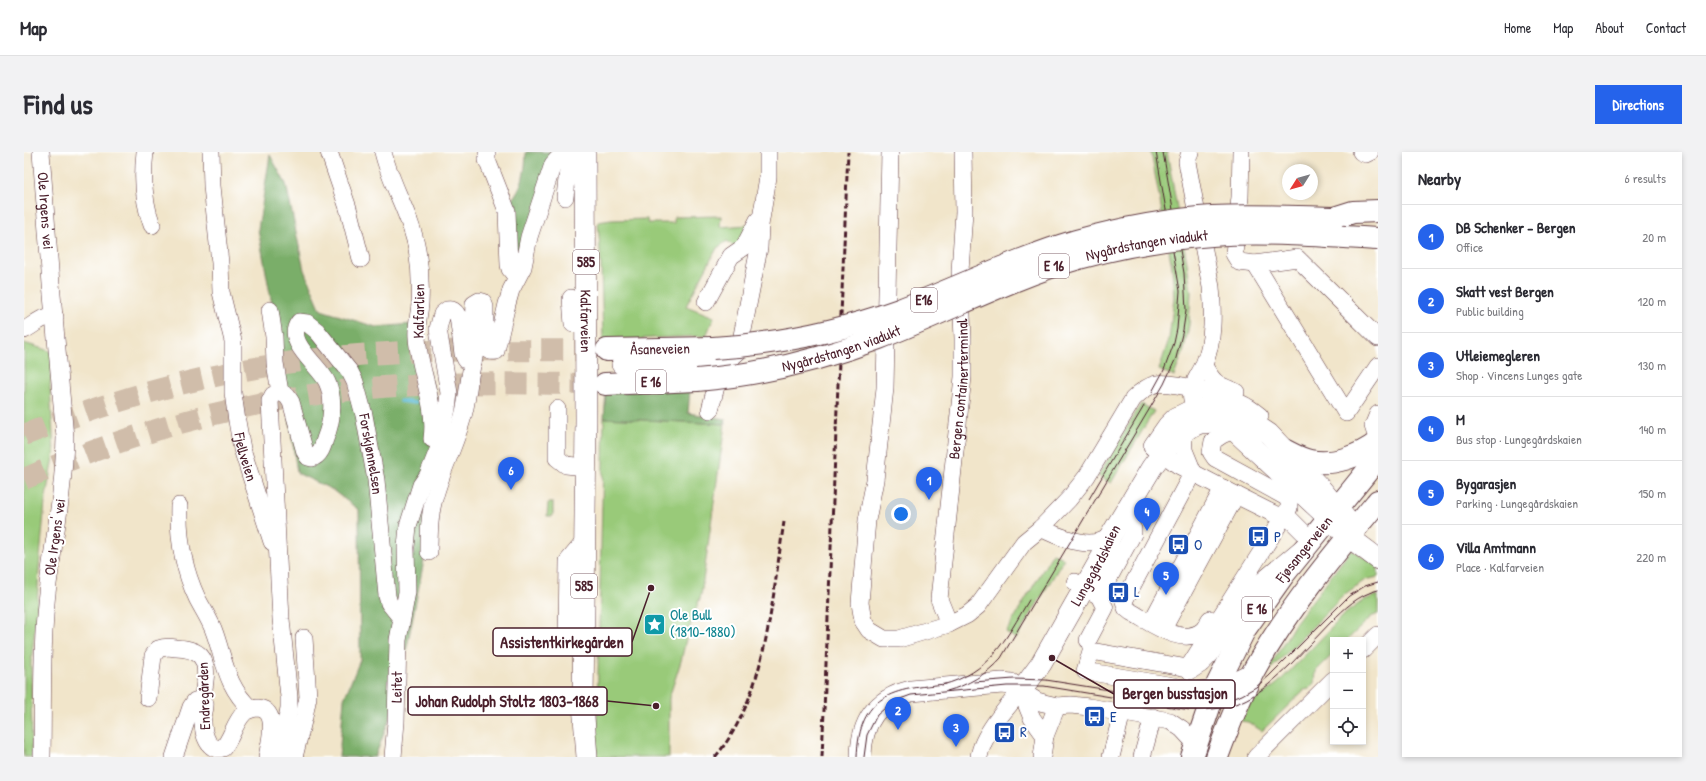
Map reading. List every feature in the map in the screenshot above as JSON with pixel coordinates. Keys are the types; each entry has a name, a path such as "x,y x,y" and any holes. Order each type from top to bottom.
{"highway":[{"path":"1334,218 1353,212 1378,211"},
{"name":"Nygårdstangen viadukt","path":"717,356 852,325 918,302 1034,255 1075,241 1129,228 1211,217 1241,216 1334,218"},
{"path":"1334,218 1350,223 1378,224"},
{"name":"Nygårdstangen viadukt","path":"604,384 697,380 760,372 827,356 879,338 1025,276 1079,258 1131,246 1183,238 1220,235 1285,234 1378,239"},
{"name":"Åsaneveien","path":"614,358 717,356"},
{"path":"1284,450 1311,462 1332,461 1364,452 1378,442"},
{"name":"Fjøsangerveien","path":"1194,751 1216,687 1236,645 1256,610 1378,458"},
{"name":"Fjøsangerveien","path":"1217,757 1233,715 1254,671 1284,623 1378,500"}],"main road":[{"name":"Kalfarveien","path":"585,152 586,324 583,704 587,757"},
{"path":"1193,422 1211,407 1229,409 1264,425 1333,513 1378,559"},
{"path":"1193,422 1221,423 1234,430 1292,486 1333,513"},
{"name":"Lungegårdskaien","path":"1018,688 1041,664 1086,588 1104,553 1104,540 1158,449 1172,440 1193,422"},
{"name":"Lungegårdskaien","path":"1104,540 1124,513 1158,449"},
{"path":"1292,486 1311,516 1313,524 1311,540"},
{"path":"1352,533 1378,543"},
{"path":"861,757 862,742 866,725 878,708 890,698 903,693 1002,683 1018,688"},
{"name":"Kalfarveien","path":"574,757 583,704"}],"street":[{"name":"Ole Irgens' vei","path":"41,152 65,437 65,462 45,614 41,709 42,757"},
{"path":"146,152 143,186 152,225"},
{"name":"Fjellveien","path":"210,152 220,263 221,292 233,341 233,393 237,421 242,449 264,521 273,547 277,552 281,619 289,702 280,757"},
{"path":"329,152 348,208 361,259"},
{"name":"Kalfarlien","path":"383,152 389,173 410,222 418,250 420,302 417,337 432,407 434,429 428,464 428,475"},
{"path":"487,152 487,160 508,211 508,264 517,278"},
{"path":"429,552 430,522 433,501 454,447 464,414 470,373 474,362 476,337 474,304 479,301 483,302 485,345 487,350 490,352 496,351 507,304 523,267 529,238 553,164 564,152"},
{"path":"565,197 570,152"},
{"path":"710,410 717,356 730,359 739,351 759,248 760,225 768,177 768,152"},
{"path":"890,152 885,388 875,480 867,520 860,603 863,621 869,630 884,638 899,639 949,624 967,615 978,606 1024,542 1041,528 1069,499 1087,476 1129,406 1143,390 1157,384 1175,385 1236,401 1250,408 1264,425"},
{"name":"Bergen containerterminal","path":"949,624 942,610 939,599 963,377 960,271 964,212 963,152"},
{"path":"1190,152 1187,162 1212,305 1210,338 1204,366 1199,372 1192,389 1191,396 1193,422 1184,450 1193,472"},
{"path":"1241,152 1240,197 1234,254 1239,262 1256,264 1297,258 1378,338"},
{"path":"1361,152 1366,154 1370,152"},
{"path":"706,302 731,256 744,247 763,208"},
{"path":"1256,264 1346,413 1378,366"},
{"path":"571,298 573,324 586,324"},
{"path":"270,310 274,337 275,363 280,392 273,395 270,402 277,552"},
{"path":"401,618 407,592 406,547 408,526 421,485 428,475 438,450 447,409 449,393 438,329 442,314 447,310 452,310 458,316 463,354 466,360 474,362"},
{"path":"24,330 48,316 55,317"},
{"name":"Forskjønnelsen","path":"280,392 287,396 291,402 305,452 308,457 314,458 322,448 329,431 331,401 327,381 298,345 296,338 297,324 299,322 307,322 333,350 350,372 355,382 364,415 376,480 387,596 389,603 401,618"},
{"path":"1204,366 1214,382 1245,397 1251,402 1264,425"},
{"path":"557,410 557,458 566,465 585,467"},
{"path":"1378,414 1373,426 1378,442"},
{"path":"1234,430 1216,438 1212,444 1211,452 1215,458 1286,497 1289,502 1289,508 1188,668 1091,651 1085,671 1197,690 1216,687 1236,680 1254,671"},
{"path":"1158,449 1193,472 1229,492 1290,519 1311,540 1253,590 1228,625 1206,661 1168,685"},
{"path":"1193,472 1124,601 1126,608 1131,612 1174,635 1185,636 1195,634 1204,629 1272,512"},
{"path":"1157,626 1229,492"},
{"name":"Endregården","path":"179,506 178,528 184,565 197,598 215,633 230,680 236,693 251,709"},
{"path":"1088,640 1105,608 1086,588 1133,534 1133,529 1124,513"},
{"path":"1041,528 1066,539 1091,543 1104,540"},
{"path":"567,634 568,561 584,542"},
{"name":"Leitet","path":"394,757 398,640 401,618"},
{"path":"1366,647 1378,635"},
{"path":"294,757 303,724 308,697 304,638"},
{"name":"Endregården","path":"148,698 153,656 158,649 168,647 197,652 203,658 206,666 206,675 201,700 206,706 203,721 205,735 209,745 215,748 223,748 244,712 251,709 263,709 271,719 271,735 267,757"},
{"path":"1256,757 1330,683"},
{"path":"1018,688 1037,701 1057,706 1071,705 1122,712 1170,721 1182,729 1194,751"},
{"path":"979,757 981,749 1002,712 1018,688"},
{"path":"1018,688 1032,718 1045,736"},
{"path":"174,757 191,707 195,701 201,700"},
{"path":"1042,757 1045,736 1057,706"},
{"path":"1111,757 1122,712"},
{"path":"1142,757 1152,717"}],"green space":[{"path":"526,152 558,152 518,267 509,203 514,197 522,179 525,167"},
{"path":"1151,152 1167,152 1191,292 1189,325 1184,350 1174,376 1159,370 1169,339 1174,298 1172,267"},
{"path":"270,155 286,184 304,270 321,310 376,327 413,324 439,405 434,510 396,702 375,757 339,757 344,699 360,660 359,510 331,489 297,473 278,337 258,229"},
{"path":"721,216 720,227 748,225 737,249 727,241 717,248 686,306 714,317 706,336 603,340 598,222 611,220 647,219 648,223 674,223 674,217"},
{"path":"24,343 53,352 50,387 54,452 45,502 37,609 31,663 32,757 24,757"},
{"path":"690,390 688,413 726,419 725,424 604,418 606,392"},
{"path":"1141,404 1154,411 1111,483 1098,476"},
{"path":"604,418 725,424 701,595 687,635 681,661 669,698 669,757 596,757"},
{"path":"548,503 553,503 553,516 547,516"},
{"path":"1351,550 1378,564 1378,577 1365,580 1345,594 1265,675 1296,622"},
{"path":"1053,553 1064,559 1016,639 1006,632"},
{"path":"1378,595 1378,614 1371,617 1350,637 1330,637 1330,657 1316,671 1315,683 1309,689 1304,690 1262,731 1248,722 1241,721 1249,705 1278,683 1346,613 1364,600"}],"waterway":[{"path":"400,401 415,403"}],"tunnel":[{"path":"24,435 146,393 188,382 272,365 315,359 420,351 605,350"},
{"path":"24,479 108,446 150,432 194,419 282,400 371,388 430,384 605,384"}],"tram line":[{"path":"1152,392 1164,370 1174,343 1177,329 1180,291 1156,152"},
{"path":"947,691 976,679 1001,658 1150,408 1164,384 1176,358 1186,310 1184,273 1163,152"},
{"path":"1089,499 1144,406"},
{"path":"974,682 1014,679 1046,680 1191,703 1225,701 1242,695 1256,687 1269,676 1349,596 1365,586 1378,582"},
{"path":"864,757 867,735 877,715 892,702 911,695 1007,686 1044,686 1190,710 1207,710 1234,704 1257,693 1268,685 1291,664 1341,612 1364,595 1378,590"},
{"path":"942,685 959,680 984,663 1004,641 1029,600"},
{"path":"857,757 859,736 864,720 872,708 882,699 895,693 910,689 946,684"}],"railway":[{"path":"822,757 848,152"},
{"path":"715,757 732,733 746,706 757,676 771,613 784,522"}],"place":[{"name":"Villa Amtmann","path":"511,490"},
{"name":"DB Schenker - Bergen","path":"929,500"},
{"name":"M","path":"1147,531"},
{"name":"P","path":"1258,537"},
{"name":"O","path":"1178,545"},
{"name":"Assistentkirkegården","path":"651,588"},
{"name":"L","path":"1119,592"},
{"name":"Bygarasjen","path":"1166,595"},
{"name":"Ole Bull (1810-1880)","path":"655,624"},
{"name":"Bergen busstasjon","path":"1052,658"},
{"name":"Johan Rudolph Stoltz 1803-1868","path":"656,706"},
{"name":"E","path":"1094,717"},
{"name":"Skatt vest Bergen","path":"898,730"},
{"name":"R","path":"1005,732"},
{"name":"Utleiemegleren","path":"956,747"}]}
